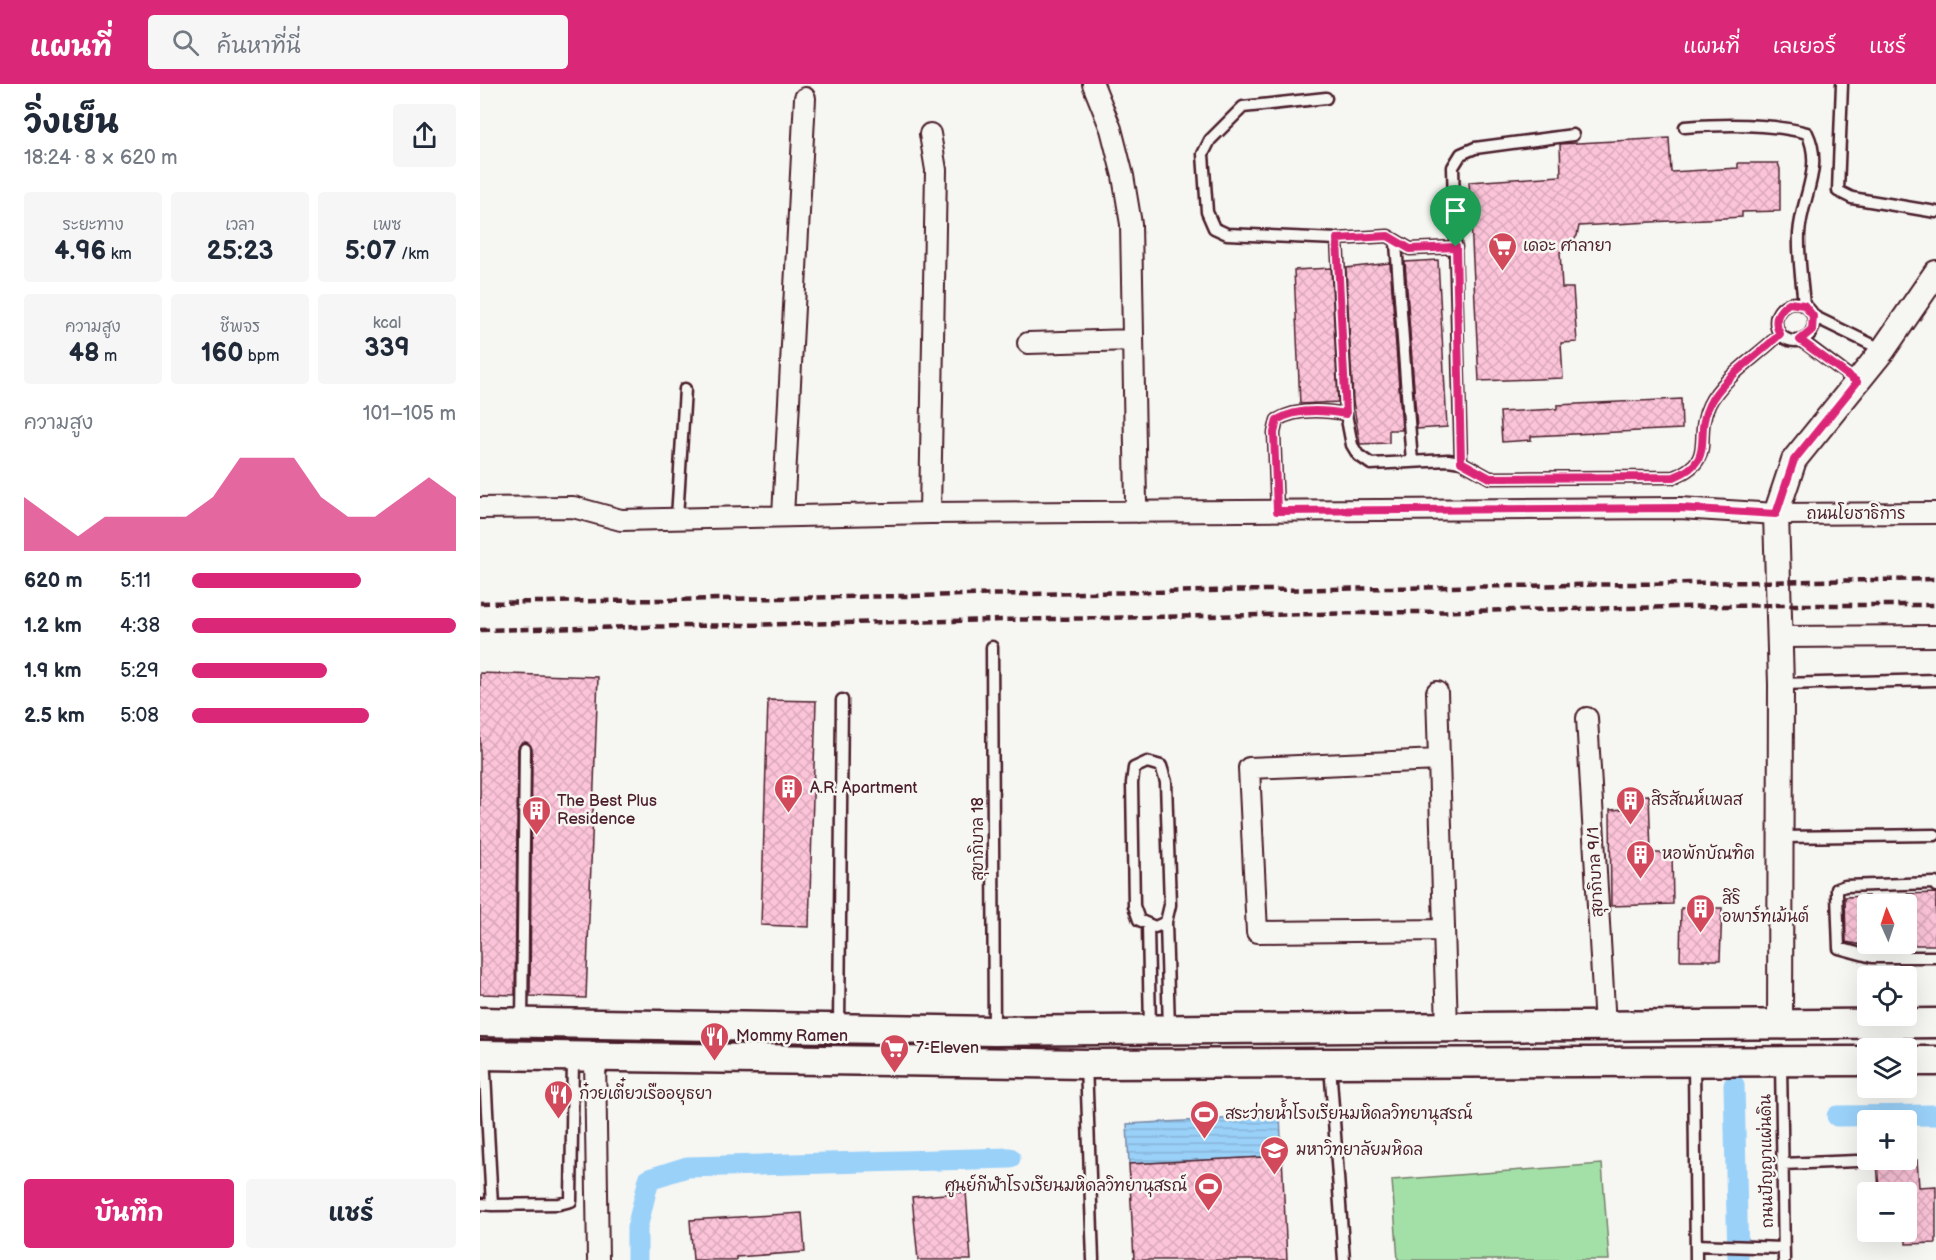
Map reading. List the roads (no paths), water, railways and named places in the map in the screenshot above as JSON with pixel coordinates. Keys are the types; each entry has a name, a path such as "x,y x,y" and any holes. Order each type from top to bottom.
{"main road":[{"path":"480,1022 994,1030 1936,1023"},
{"path":"1780,1024 1781,1062"},
{"path":"482,1055 1086,1064 1330,1065 1857,1061"},
{"path":"1917,1061 1936,1061"}],"street":[{"path":"1093,84 1111,129 1123,176 1131,224 1138,512"},
{"path":"783,516 805,98"},
{"path":"930,134 936,170 930,513"},
{"path":"1780,1024 1781,684 1776,514 1794,460 1883,350 1936,273"},
{"path":"1028,344 1134,340"},
{"name":"ถนนโยธาธิการ","path":"480,508 573,507 621,520 930,513 1680,508 1776,514 1936,513"},
{"path":"1778,637 1936,636"},
{"path":"1437,692 1447,1028"},
{"name":"สุขาภิบาล 9/1","path":"1587,718 1605,1026"},
{"path":"1439,760 1249,768 1257,932 1443,930"},
{"path":"584,1058 598,1260"}],"lane":[{"path":"1842,84 1838,191 1852,198 1936,212"},
{"path":"1326,98 1243,107 1210,140 1203,154 1207,212 1215,228 1227,234 1337,239 1388,236 1396,243 1410,249 1456,247"},
{"path":"1685,128 1713,125 1789,128 1807,133 1813,145 1814,169 1799,233 1804,305 1813,316 1883,350"},
{"path":"1461,462 1453,167 1461,154 1475,148 1573,135"},
{"path":"1337,239 1346,414 1352,445 1358,455 1371,464 1448,460 1461,462 1490,478 1674,477 1692,470 1702,453 1703,427 1708,406 1723,383 1756,358 1780,334"},
{"path":"1396,243 1412,462"},
{"path":"1804,305 1789,303 1783,307 1776,320 1780,334 1786,339 1800,340 1857,382"},
{"path":"1800,340 1812,330 1813,316"},
{"path":"677,518 685,389"},
{"path":"1277,511 1274,433 1277,420 1289,412 1332,411 1346,414"},
{"name":"สุขาภิบาล 18","path":"992,647 994,1030"},
{"path":"1781,684 1936,680"},
{"path":"839,1029 842,700"},
{"path":"522,1023 525,749"},
{"path":"1159,1029 1166,922 1170,905 1166,782 1161,766 1147,762 1134,768 1132,783 1134,906 1139,920 1148,925 1155,927 1166,922"},
{"path":"1781,837 1935,835"},
{"path":"1936,886 1935,883 1845,886 1837,888 1837,895 1839,948 1872,957 1936,957"},
{"path":"1148,925 1159,1029"},
{"path":"482,1055 492,1204"},
{"path":"480,1204 559,1204 571,1201 584,1058"},
{"path":"1694,1062 1696,1260"},
{"name":"ถนนปัญญาแผ่นดิน","path":"1781,1062 1784,1260"},
{"path":"1086,1064 1093,1260"},
{"path":"1330,1065 1344,1260"},
{"path":"1782,1164 1857,1161"},
{"path":"1696,1245 1783,1248"}],"water":[{"name":"สระว่ายน้ำโรงเรียนมหิดลวิทยานุสรณ์","path":"1280,1116 1282,1156 1129,1164 1127,1124"}],"waterway":[{"path":"1734,1085 1738,1260"},
{"path":"1837,1116 1936,1115"},
{"path":"637,1260 637,1228 649,1179 687,1167 1010,1158"}],"railway":[{"path":"480,603 1936,579"},
{"path":"480,630 1779,605 1936,605"}],"place":[{"name":"เดอะ ศาลายา","path":"1502,272"},
{"name":"A.R. Apartment","path":"789,814"},
{"name":"สิรสัณห์เพลส","path":"1630,826"},
{"name":"The Best Plus Residence","path":"536,836"},
{"name":"หอพักบัณฑิต","path":"1641,880"},
{"name":"สิริ อพาร์ทเม้นต์","path":"1701,934"},
{"name":"Mommy Ramen","path":"715,1062"},
{"name":"7-Eleven","path":"895,1074"},
{"name":"ก๋วยเตี๋ยวเรืออยุธยา","path":"558,1120"},
{"name":"สระว่ายน้ำโรงเรียนมหิดลวิทยานุสรณ์","path":"1204,1140"},
{"name":"มหาวิทยาลัยมหิดล","path":"1275,1176"},
{"name":"ศูนย์กีฬาโรงเรียนมหิดลวิทยานุสรณ์","path":"1208,1212"}]}
